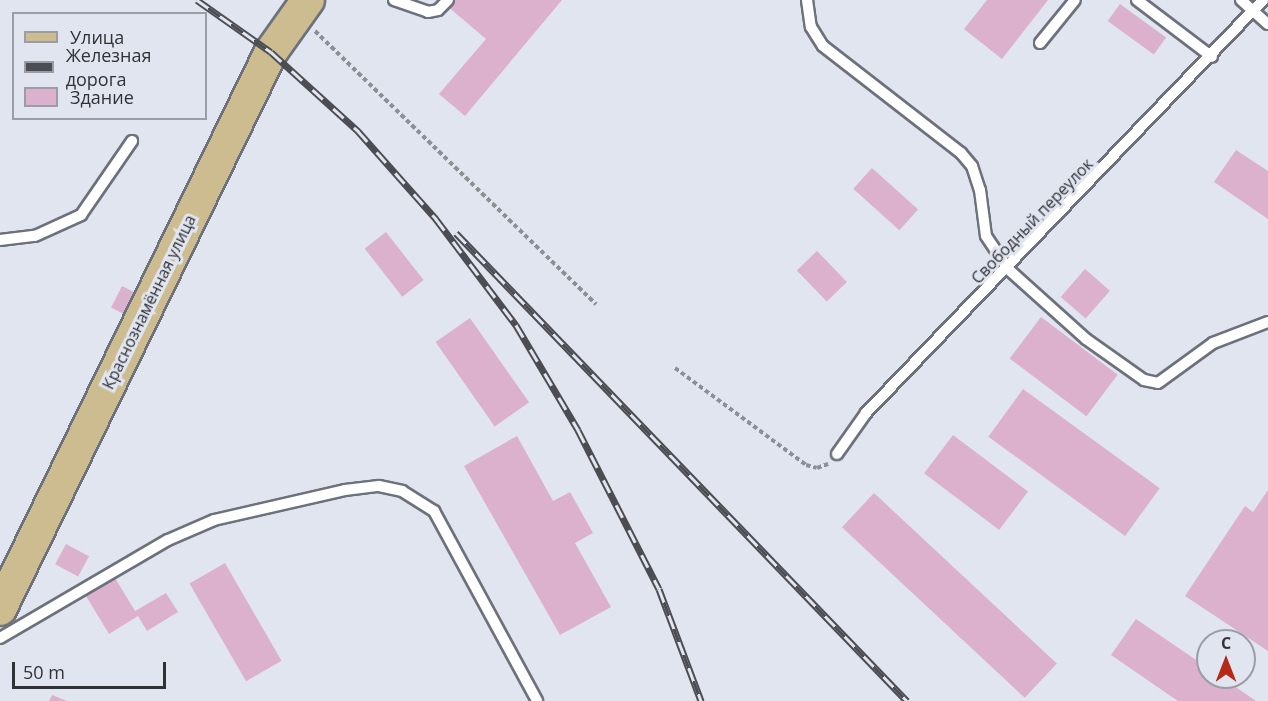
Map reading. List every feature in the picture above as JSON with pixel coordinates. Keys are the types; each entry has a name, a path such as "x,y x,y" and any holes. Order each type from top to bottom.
{"main road":[{"name":"Краснознамённая улица","path":"0,609 271,52 302,7"}],"lane":[{"path":"394,0 428,12 438,10 448,0"},
{"path":"807,0 811,27 823,46 962,153 972,166 980,190 986,236 1008,269 1086,339 1144,380 1158,383 1213,343 1268,322"},
{"path":"1040,43 1076,0"},
{"path":"1137,0 1212,57"},
{"path":"1241,0 1268,24"},
{"name":"Свободный переулок","path":"837,454 866,413 1212,57 1263,0"},
{"path":"0,240 35,236 81,215 132,141"},
{"path":"0,638 159,545 214,520 345,490 379,486 402,491 434,511 537,701"}],"path":[{"path":"302,7 596,304"},
{"path":"675,368 806,465 817,468 829,463 837,454"}],"building":[{"path":"440,0 562,0 465,116 439,94 486,39"},
{"path":"987,0 1048,0 1002,59 964,29"},
{"path":"1120,4 1166,38 1154,54 1108,21"},
{"path":"1236,150 1268,171 1268,219 1214,182"},
{"path":"872,168 918,209 899,230 853,189"},
{"path":"386,232 424,280 402,297 365,249"},
{"path":"817,251 847,282 827,301 797,270"},
{"path":"1085,269 1110,291 1086,319 1061,297"},
{"path":"122,286 136,293 125,315 111,307"},
{"path":"1041,317 1118,375 1086,416 1010,359"},
{"path":"470,318 529,402 495,426 436,342"},
{"path":"1023,389 1160,488 1125,536 988,437"},
{"path":"953,435 1028,492 999,530 924,473"},
{"path":"517,436 553,501 570,492 593,533 575,543 611,607 560,635 464,466"},
{"path":"1268,490 1268,651 1256,643 1256,629 1235,629 1185,596 1245,506 1253,512"},
{"path":"874,493 1057,663 1025,698 842,527"},
{"path":"66,544 89,556 78,577 55,564"},
{"path":"225,563 282,661 246,681 189,584"},
{"path":"115,578 135,611 166,593 178,612 147,631 138,616 109,634 86,596"},
{"path":"1136,619 1196,660 1196,689 1238,689 1256,701 1178,701 1111,655"},
{"path":"52,695 67,701 49,701"}],"railway":[{"path":"197,0 271,52 358,131 436,219 516,325 578,430 659,589 701,701"},
{"path":"456,233 907,701"}]}
